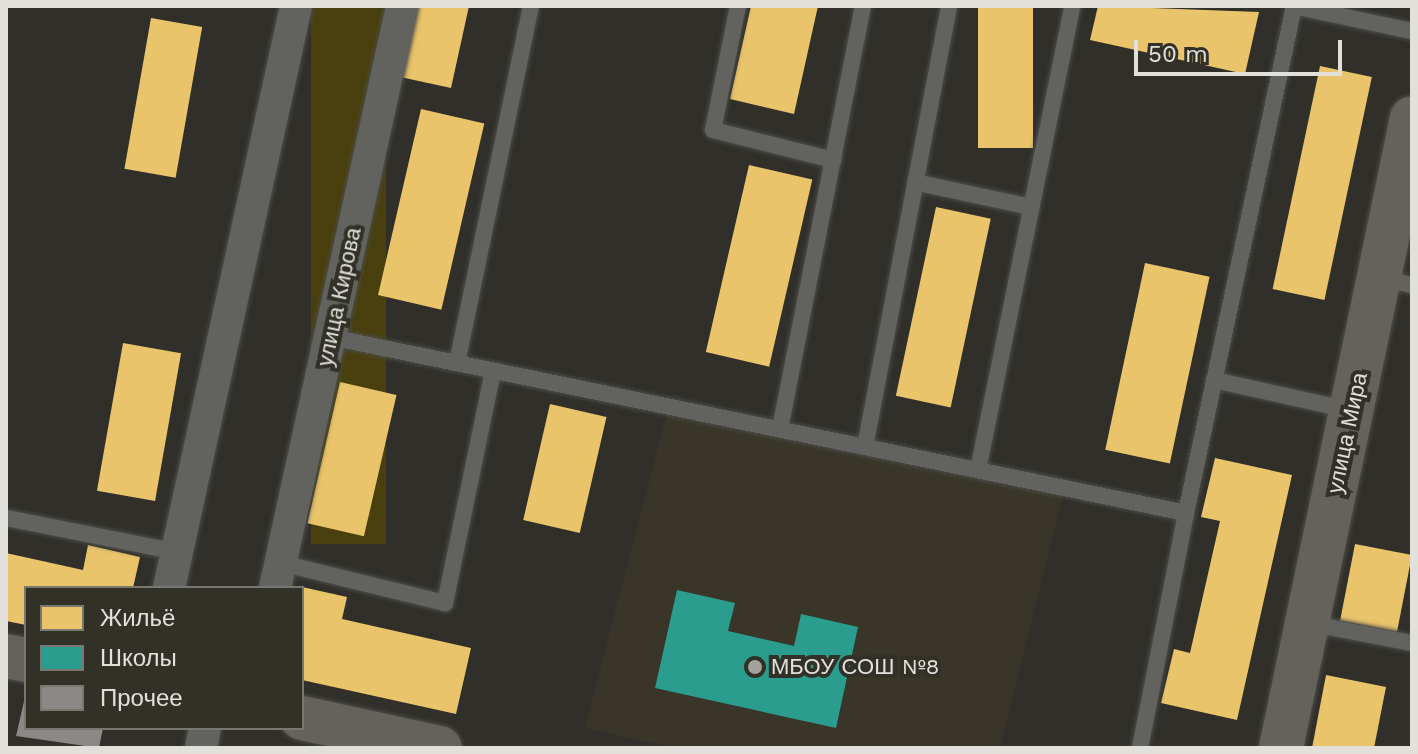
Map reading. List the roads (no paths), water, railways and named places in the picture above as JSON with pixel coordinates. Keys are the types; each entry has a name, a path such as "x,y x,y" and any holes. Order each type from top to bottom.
{"street":[{"path":"169,586 296,6"},
{"name":"улица Кирова","path":"278,575 402,6"},
{"name":"улица Мира","path":"1281,748 1352,410 1396,281 1412,118"},
{"path":"304,718 440,748"}],"lane":[{"path":"457,363 531,6"},
{"path":"738,6 713,130 833,160"},
{"path":"780,429 863,6"},
{"path":"865,447 949,6"},
{"path":"978,470 1072,6"},
{"path":"1140,748 1186,513 1294,6 1412,31"},
{"path":"915,182 1031,207"},
{"path":"330,337 1186,513"},
{"path":"278,575 445,603 493,371"},
{"path":"1214,380 1352,410"},
{"path":"6,518 177,552"},
{"path":"1307,623 1412,643"}],"place":[{"name":"МБОУ СОШ №8","path":"755,667"}]}
